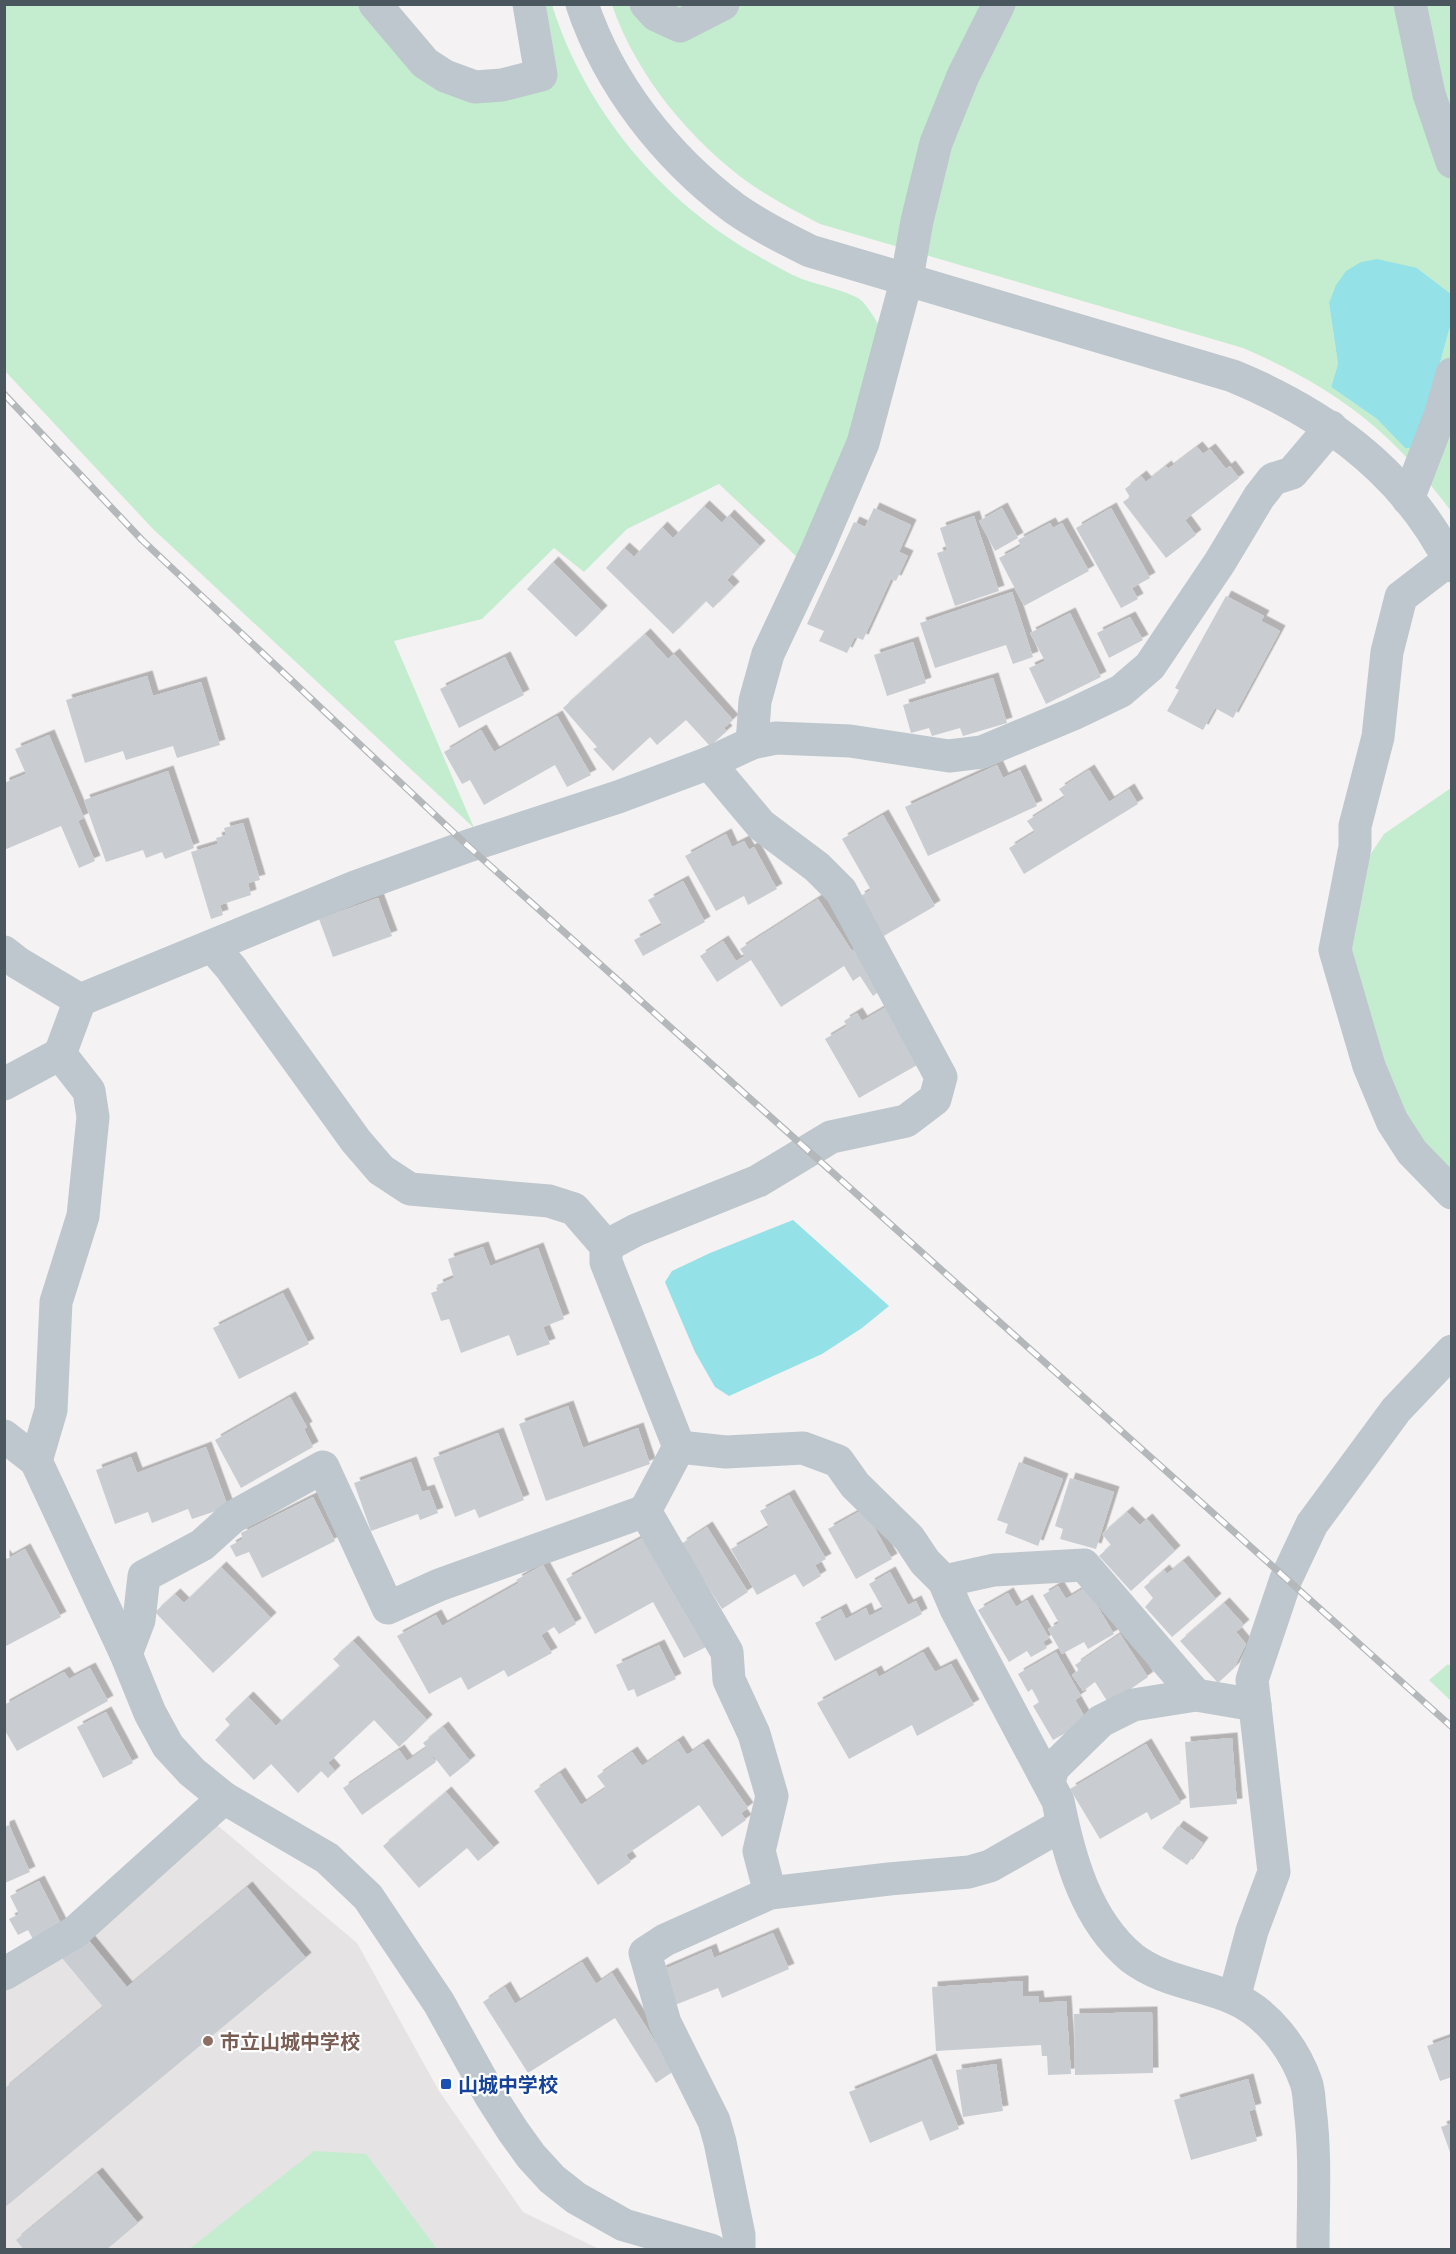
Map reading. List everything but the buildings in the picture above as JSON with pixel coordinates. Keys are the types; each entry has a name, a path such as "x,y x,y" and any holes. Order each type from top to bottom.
{"street":[{"path":"375,4 425,63 445,76 475,87 502,85 541,75 529,4"},
{"path":"582,4 590,27 612,71 639,112 670,150 701,181 735,208 771,231 810,251 1233,376 1300,407 1331,427 1383,473 1408,500 1450,563 1401,597 1387,652 1378,737 1355,826 1355,847 1335,950 1370,1066 1392,1121 1412,1152 1452,1193"},
{"path":"646,4 656,15 680,26 723,4"},
{"path":"752,743 755,701 768,654 818,548 863,443 907,278 917,221 936,143 963,76 999,4"},
{"path":"1410,4 1429,94 1452,162"},
{"path":"1408,500 1440,416 1452,374"},
{"path":"4,1084 60,1054 80,1000 366,883 468,846 618,797 709,763 752,743 776,738 850,741 949,756 982,752 1121,691 1150,666 1220,562 1259,497 1273,479 1292,473 1331,427"},
{"path":"606,1246 636,1230 758,1181 831,1137 906,1121 935,1099 941,1077 841,891 817,867 761,825 709,763"},
{"path":"126,1654 139,1620 144,1576 202,1545 233,1517 323,1467 388,1608 439,1585 645,1510 679,1447 606,1262 606,1246 574,1209 549,1202 410,1189 381,1170 356,1141 231,968 212,946"},
{"path":"4,952 18,963 80,1000"},
{"path":"36,1461 51,1410 56,1302 83,1216 93,1117 89,1092 60,1054"},
{"path":"1234,1998 1252,1931 1274,1872 1252,1680 1286,1579 1312,1524 1396,1410 1452,1351"},
{"path":"4,1436 36,1461 126,1654 150,1713 168,1746 192,1772 224,1797 327,1858 368,1897 439,2002 490,2095 513,2131 552,2179 576,2198 624,2225 711,2250"},
{"path":"679,1447 726,1452 803,1448 838,1461 855,1485 909,1538 925,1562 944,1581 956,1609 1058,1801 1062,1825 1085,1895 1109,1935 1133,1959 1168,1978 1234,1998 1253,2010 1286,2044 1307,2084 1313,2135 1313,2250"},
{"path":"645,1510 727,1652 729,1680 754,1734 772,1796 759,1851 770,1893"},
{"path":"944,1581 994,1570 1084,1565 1196,1695"},
{"path":"1049,1782 1053,1768 1101,1721 1133,1705 1196,1695 1255,1705"},
{"path":"4,1974 75,1932 224,1797"},
{"path":"739,2250 737,2223 714,2121 665,2023 645,1953 665,1940 770,1893 969,1872 990,1866 1062,1825"}],"shaded area":[{"name":"市立山城中学校","path":"217,1825 357,1943 439,2091 523,2212 599,2249 5,2249 4,1990"}],"green space":[{"path":"5,4 360,5 419,70 552,82 539,5 552,5 566,44 606,116 631,150 659,181 723,234 758,256 802,279 858,298 869,310 885,335 829,501 799,559 719,484 627,529 584,572 554,548 482,619 394,641 474,828 153,529 5,371"},
{"path":"612,5 1451,5 1451,294 1417,268 1329,303 1338,364 1331,387 1377,419 1405,448 1435,381 1451,323 1451,511 1429,482 1383,434 1334,396 1276,363 1243,348 820,224 769,196 729,168 687,128 668,105 635,57"},
{"path":"1451,788 1451,1171 1422,1143 1390,1088 1346,949 1368,858 1384,834"},
{"path":"1448,1664 1451,1667 1451,1701 1429,1680"},
{"path":"314,2151 366,2154 437,2249 189,2249"}],"water":[{"path":"1377,259 1417,268 1451,294 1451,323 1435,381 1412,448 1405,448 1377,419 1331,387 1338,364 1329,303 1336,285 1346,271 1361,262"},
{"path":"793,1220 889,1306 862,1328 822,1354 729,1396 715,1387 695,1352 665,1282 672,1271 710,1253"}],"railway":[{"path":"4,394 142,540 468,846 1452,1727"}],"place":[{"name":"市立山城中学校","path":"208,2041"},
{"name":"山城中学校","path":"446,2084"}]}
